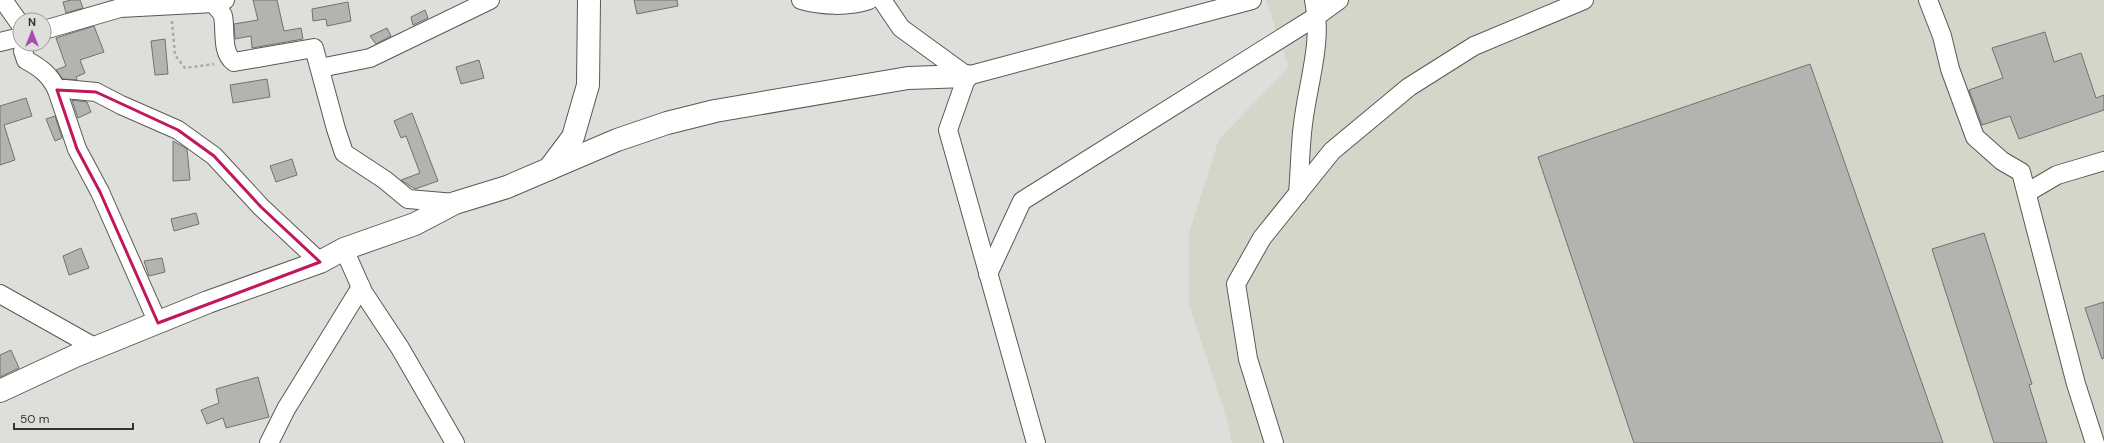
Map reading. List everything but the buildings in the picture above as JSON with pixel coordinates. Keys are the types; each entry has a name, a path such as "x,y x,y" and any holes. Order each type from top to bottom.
{"street":[{"path":"3,0 12,13"},
{"path":"320,68 370,58 490,0"},
{"path":"548,170 573,137 588,85 589,0"},
{"path":"801,0 856,5 869,0"},
{"path":"882,0 901,28 967,76"},
{"path":"0,391 96,348 158,323 320,262 344,249 415,224 455,203 507,187 617,140 667,123 715,112 908,78 967,76 1252,0"},
{"path":"988,274 1022,201 1316,8 1339,0"},
{"path":"1274,443 1248,359 1236,284 1262,238 1332,151 1409,87 1474,46 1584,0"},
{"path":"1928,0 1942,36 1950,70 1975,137 2002,161 2021,172 2028,192 2076,384 2095,443"},
{"path":"52,28 120,8 146,3 170,5 218,1 221,11 226,52 230,59 234,62 314,48 344,153 385,180 408,199 455,203"},
{"path":"1298,194 1303,124 1316,52 1316,8"},
{"path":"0,42 12,39"},
{"path":"24,52 26,60 44,70 52,80 57,90 77,148 100,192 158,323"},
{"path":"967,76 948,130 1036,443"},
{"path":"57,90 65,89 96,92 120,105 178,130 214,156 261,207 320,262"},
{"path":"2028,192 2057,175 2104,161"},
{"path":"344,249 361,287 400,348 455,443"},
{"path":"270,443 286,409 361,287"},
{"path":"0,294 96,348"}],"path":[{"path":"170,5 175,55 185,68 222,63 230,59"}],"highlighted area":[{"path":"57,90 96,92 178,130 214,156 261,207 320,262 158,323 100,192 77,149"}],"shaded area":[{"path":"1266,0 2104,0 2104,443 1232,443 1227,420 1189,304 1189,233 1219,139 1289,67"}]}
